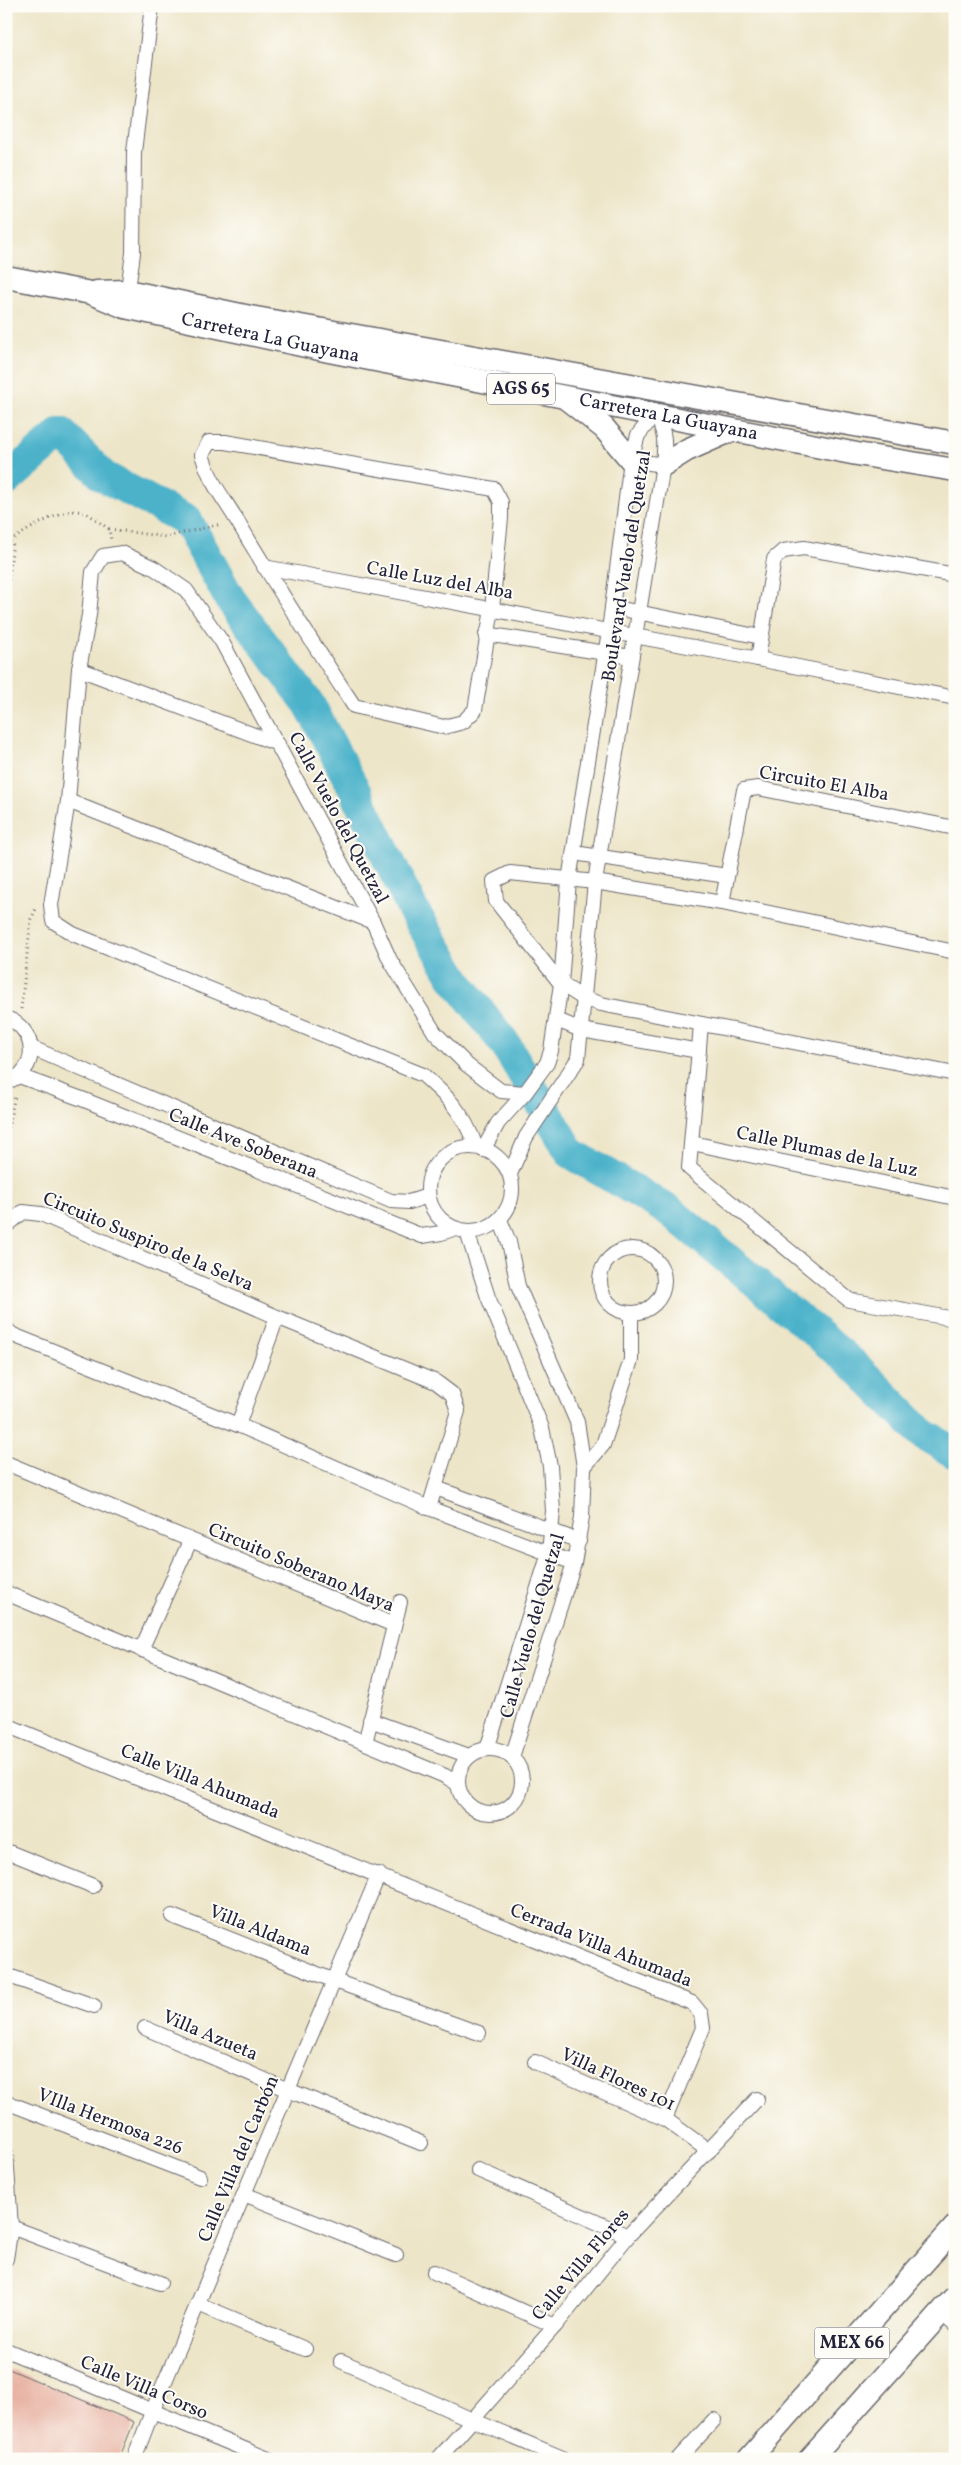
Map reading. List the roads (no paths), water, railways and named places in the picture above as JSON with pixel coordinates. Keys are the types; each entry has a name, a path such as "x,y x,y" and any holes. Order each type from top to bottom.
{"main road":[{"name":"Carretera La Guayana","path":"6,277 126,299 250,317 477,356 955,442"},
{"name":"Carretera La Guayana","path":"126,299 329,351 857,454 955,470"},
{"path":"477,356 502,370 646,402 655,414 662,407 670,404 852,430 879,428"},
{"path":"565,397 604,428 631,460"},
{"path":"664,465 687,450 732,430"},
{"name":"MEX 66","path":"749,2459 955,2227"},
{"name":"MEX 66","path":"810,2459 950,2312"}],"street":[{"path":"126,299 133,253 134,152 152,6"},
{"name":"Boulevard Vuelo del Quetzal","path":"479,1148 525,1093 547,1063 557,1020 569,880 609,631 631,460 638,435 655,414 662,425 666,439 664,465 638,613 601,858 595,882 578,1059 526,1137 510,1174"},
{"path":"209,442 225,442 494,489 501,502 501,510 492,609 486,634 475,710 463,722 444,726 354,706 264,567 210,478 202,455 209,442"},
{"path":"631,460 664,465"},
{"path":"758,658 774,559 783,551 804,548 955,575"},
{"name":"Calle Vuelo del Quetzal","path":"80,669 89,615 92,572 103,556 122,553 154,568 186,590 222,642 373,922 390,960 435,1033 467,1064 501,1091 525,1093"},
{"name":"Calle Luz del Alba","path":"264,567 758,658 955,698"},
{"path":"612,607 761,637"},
{"path":"486,634 632,657"},
{"path":"278,744 80,669 68,801 51,905 53,922 73,934 423,1075 450,1099 467,1123 479,1148"},
{"name":"Circuito El Alba","path":"722,903 744,790 758,788 955,828"},
{"path":"68,801 373,922"},
{"path":"574,853 727,876"},
{"path":"955,952 722,903 595,882 510,873 494,881 496,901 561,984 583,998 601,1004 955,1074"},
{"path":"6,1018 19,1024 28,1035 32,1048 29,1064 13,1079"},
{"path":"557,1020 581,1030 700,1050"},
{"path":"701,1024 689,1168 849,1300 955,1319"},
{"name":"Calle Ave Soberana","path":"32,1048 391,1201 409,1202 428,1196"},
{"name":"Calle Ave Soberana","path":"13,1079 82,1099 422,1236 460,1230"},
{"name":"Calle Plumas de la Luz","path":"692,1142 955,1198"},
{"path":"479,1148 490,1152 502,1161 510,1174 513,1190 510,1204 500,1220 487,1228 460,1230 441,1221 432,1210 427,1185 431,1171 440,1159 452,1151 479,1148"},
{"name":"Circuito Suspiro de la Selva","path":"6,1226 23,1212 41,1214 277,1317 436,1382 452,1394 458,1411 429,1508"},
{"name":"Calle Vuelo del Quetzal","path":"500,1220 509,1242 518,1286 576,1422 584,1467 579,1541 574,1563 512,1757"},
{"name":"Calle Vuelo del Quetzal","path":"460,1230 542,1428 550,1466 552,1532 549,1553 487,1749"},
{"path":"631,1248 642,1250 652,1255 660,1264 664,1274 664,1285 657,1302 648,1309 631,1314 619,1311 604,1298 599,1276 605,1262 612,1254 631,1248"},
{"path":"584,1467 604,1445 632,1360 631,1314"},
{"path":"238,1425 277,1317"},
{"path":"6,1329 13,1335 238,1425 429,1508 574,1563"},
{"name":"Circuito Soberano Maya","path":"6,1463 394,1625 365,1743"},
{"path":"436,1488 579,1541"},
{"name":"Circuito Soberano Maya","path":"141,1650 190,1541"},
{"path":"6,1593 445,1776 458,1784"},
{"path":"394,1625 400,1602"},
{"path":"370,1720 470,1756"},
{"name":"Calle Villa Ahumada","path":"6,1725 379,1874"},
{"path":"487,1749 505,1752 512,1757 522,1773 520,1792 509,1807 500,1811 482,1811 473,1807 466,1801 458,1784 459,1774 470,1756 487,1749"},
{"path":"6,1851 93,1886"},
{"name":"Calle Villa del Carbón","path":"134,2459 152,2412 379,1874"},
{"name":"Cerrada Villa Ahumada","path":"379,1874 692,2003 701,2014 703,2028 665,2120"},
{"name":"Villa Aldama","path":"172,1916 335,1981 479,2033"},
{"path":"6,1975 94,2006"},
{"name":"Villa Azueta","path":"145,2028 288,2090 421,2142"},
{"name":"Villa Flores 101","path":"535,2062 665,2120 708,2151"},
{"name":"Calle Villa Flores","path":"438,2459 470,2420 555,2326 628,2236 757,2099"},
{"name":"VIlla Hermosa 226","path":"6,2102 200,2178"},
{"path":"6,2154 12,2227 6,2259"},
{"path":"478,2170 628,2236"},
{"path":"244,2194 396,2255"},
{"path":"12,2227 160,2283"},
{"path":"434,2272 555,2326"},
{"path":"198,2304 305,2349"},
{"name":"Calle Villa Corso","path":"6,2350 268,2459"},
{"path":"342,2361 470,2420 565,2459"},
{"path":"678,2459 714,2420"}],"waterway":[{"path":"6,481 61,433 103,476 187,521 230,599 309,704 352,785 412,908 455,979 505,1044 571,1153 671,1212 852,1363 923,1434 955,1453"}]}
